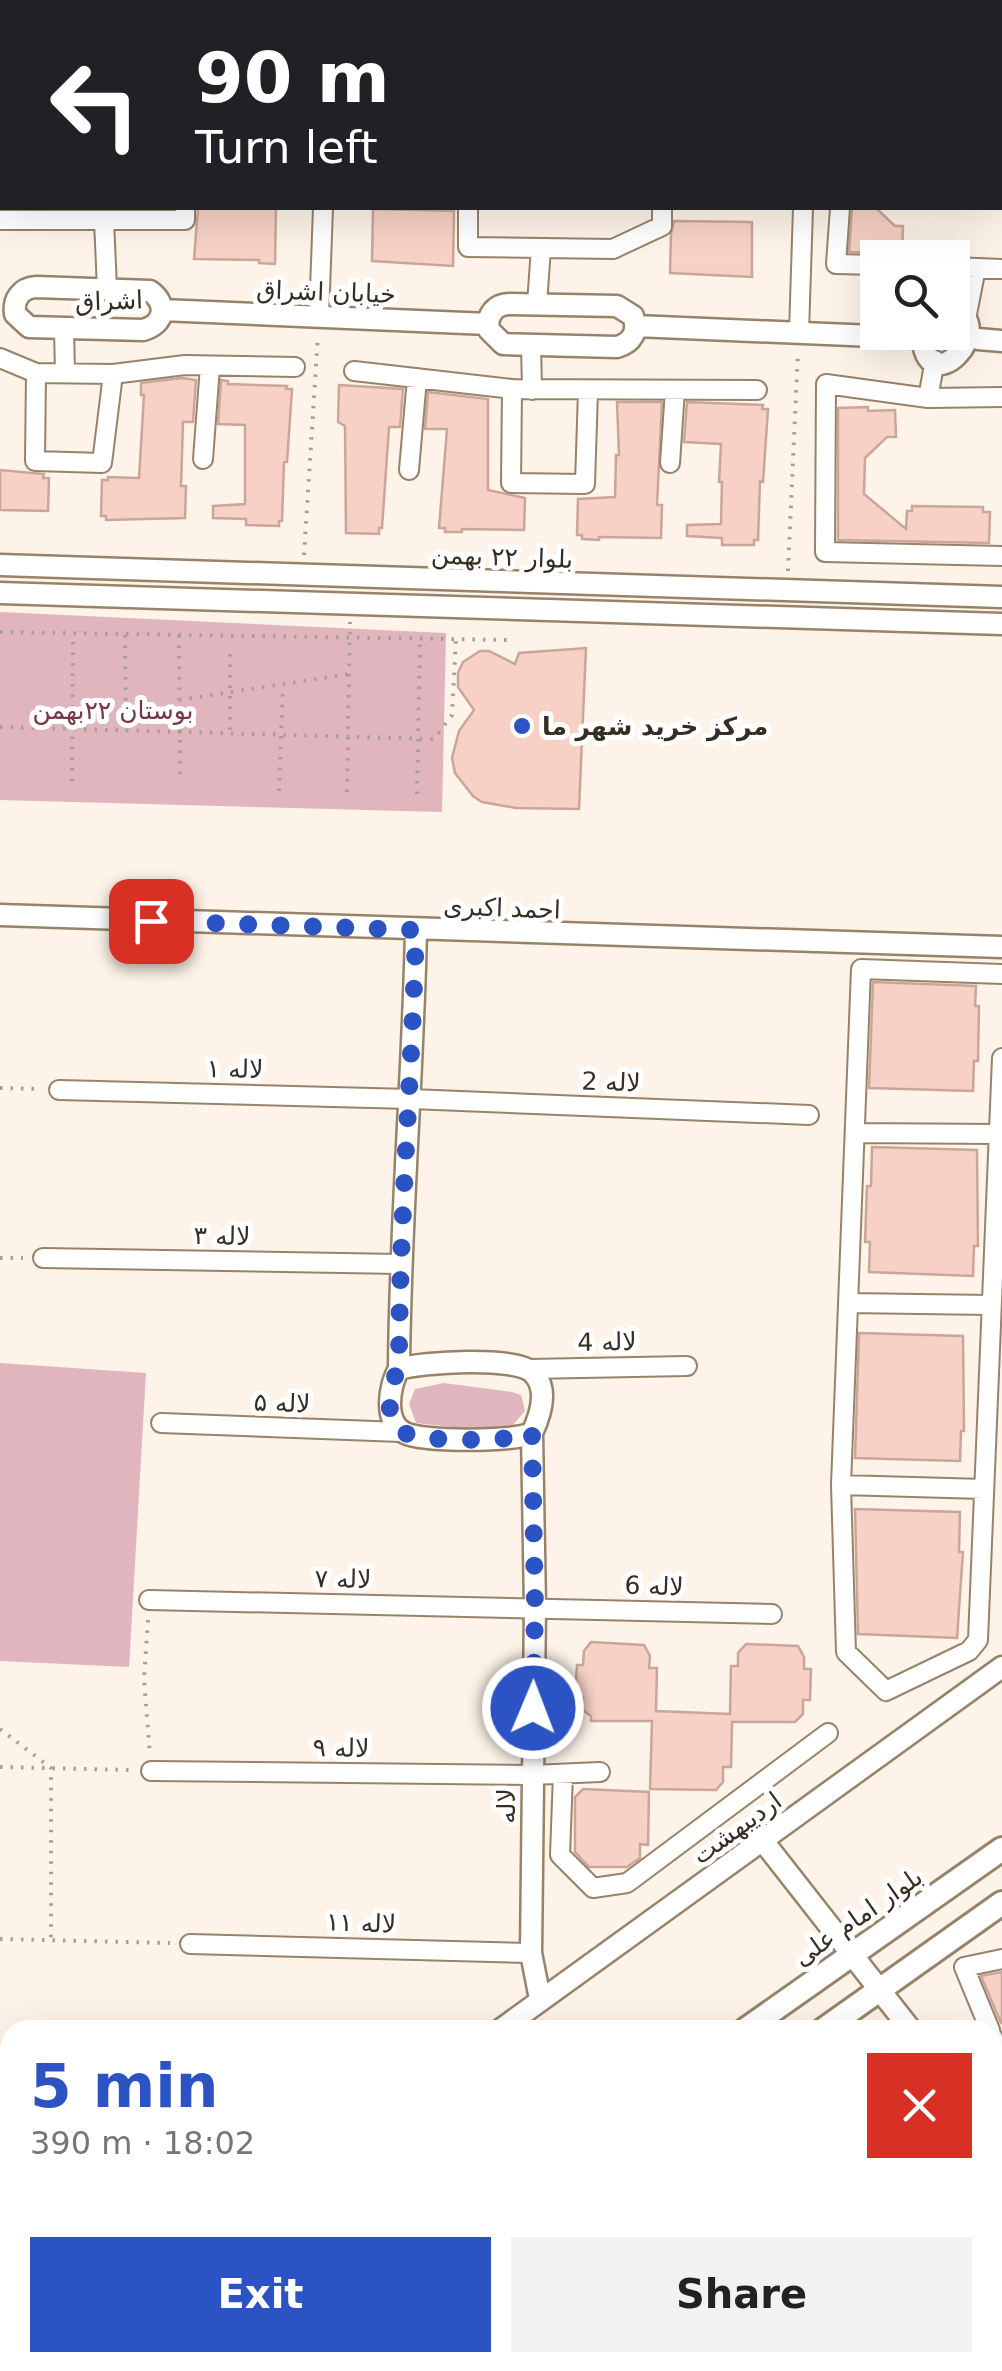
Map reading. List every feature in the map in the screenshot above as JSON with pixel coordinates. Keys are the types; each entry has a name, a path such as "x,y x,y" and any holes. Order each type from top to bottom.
{"main road":[{"name":"بلوار امام علی","path":"759,2020 1002,1850"},
{"path":"837,2020 1002,1904"}],"street":[{"path":"0,220 185,220 185,210"},
{"path":"319,316 322,210"},
{"path":"468,210 468,246 613,249 662,226 662,210"},
{"path":"799,333 803,210"},
{"path":"840,210 836,264 860,265"},
{"path":"104,220 107,288"},
{"path":"537,304 541,248"},
{"path":"970,268 1002,269"},
{"path":"970,284 976,268"},
{"name":"اشراق","path":"30,288 107,288 150,291 160,300 162,310 156,325 143,330 29,327 7,307 30,288"},
{"path":"503,304 537,304 617,306 629,311 636,326 629,341 617,346 497,340 488,324 492,311 503,304"},
{"name":"خیابان اشراق","path":"162,310 488,324"},
{"path":"926,350 944,364 962,361 978,339 970,318"},
{"path":"636,326 860,334"},
{"path":"64,328 64,373"},
{"path":"978,339 1002,340"},
{"path":"530,344 532,390"},
{"path":"0,358 36,373 295,367"},
{"path":"928,398 936,360"},
{"path":"203,459 210,366"},
{"path":"354,370 532,390 757,390"},
{"path":"36,373 35,461 102,463 112,374"},
{"path":"408,470 417,378"},
{"path":"1002,397 928,398 826,384 824,552 1002,556"},
{"path":"512,389 510,483 584,484 588,391"},
{"path":"670,463 675,390"},
{"name":"بلوار ۲۲ بهمن","path":"0,565 1002,597"},
{"name":"بلوار ۲۲ بهمن","path":"0,593 1002,624"},
{"name":"احمد اکبری","path":"0,915 1002,948"},
{"path":"416,930 411,1098 400,1264 399,1369 392,1380 390,1402 393,1421 401,1432 416,1436 506,1440 532,1433"},
{"path":"1002,974 862,969 841,1485 846,1652 886,1691 969,1651 978,1640 1002,1058"},
{"name":"لاله ۱","path":"59,1090 411,1098"},
{"name":"لاله 2","path":"411,1098 809,1115"},
{"path":"855,1133 998,1134"},
{"name":"لاله ۳","path":"43,1258 400,1264"},
{"path":"848,1303 991,1305"},
{"path":"399,1369 419,1363 528,1369"},
{"name":"لاله 4","path":"528,1369 686,1366"},
{"name":"لاله","path":"528,1369 536,1376 542,1393 540,1418 532,1433 535,1607 531,1953 540,1998"},
{"name":"لاله ۵","path":"162,1423 401,1432"},
{"path":"841,1485 984,1488"},
{"name":"لاله ۷","path":"149,1600 535,1607"},
{"name":"لاله 6","path":"535,1607 772,1614"},
{"name":"اردیبهشت","path":"512,2020 1002,1667"},
{"path":"562,1774 560,1855 593,1888 628,1884 828,1733"},
{"name":"لاله ۹","path":"151,1771 531,1775 600,1772"},
{"path":"762,1842 902,2020"},
{"name":"لاله ۱۱","path":"190,1944 531,1953"},
{"path":"986,2020 964,1966 1002,1958"}],"path":[{"path":"434,0 458,0"},
{"path":"303,575 319,316"},
{"path":"788,591 799,333"},
{"path":"347,792 351,604"},
{"path":"0,632 508,640"},
{"path":"72,633 72,781"},
{"path":"125,634 126,730"},
{"path":"180,635 180,780"},
{"path":"417,794 420,638"},
{"path":"0,727 434,739 452,716 456,639"},
{"path":"230,654 230,733"},
{"path":"179,700 350,674"},
{"path":"279,792 283,686"},
{"path":"0,1088 59,1090"},
{"path":"0,1258 43,1258"},
{"path":"0,1768 151,1771 144,1678 149,1600"},
{"path":"0,1729 52,1768"},
{"path":"51,1940 52,1768"},
{"path":"0,1939 190,1944"}],"green space":[{"name":"بوستان ۲۲بهمن","path":"0,612 446,633 442,812 0,800"},
{"path":"0,1363 146,1373 129,1667 0,1661"},
{"path":"444,1383 521,1395 525,1411 511,1427 461,1428 416,1423 409,1404 415,1389"}],"building":[{"path":"198,210 276,210 275,264 259,260 194,259"},
{"path":"373,210 454,211 453,266 372,261"},
{"path":"852,210 878,210 895,226 903,226 902,240 860,240 860,252 849,252"},
{"path":"674,221 752,222 752,277 670,273"},
{"path":"196,380 193,422 183,422 181,486 186,486 185,518 106,520 106,516 101,516 102,480 139,478 144,395 141,383"},
{"path":"221,380 228,384 292,389 279,526 213,518 213,506 245,504 245,425 218,424"},
{"path":"339,385 403,389 400,427 389,427 379,534 346,533 345,426 338,422"},
{"path":"428,392 488,399 488,490 525,498 524,530 445,532 445,528 439,528 447,429 425,429"},
{"path":"617,402 662,402 657,505 662,505 661,538 599,540 577,535 578,499 615,497 619,455"},
{"path":"687,402 763,405 762,409 768,409 758,540 754,540 754,545 722,545 722,538 687,536 687,525 721,524 722,482 721,444 684,442"},
{"path":"868,407 868,411 895,410 896,437 887,437 865,458 864,494 906,529 907,511 912,511 912,506 983,507 983,512 990,512 989,543 838,540 838,408"},
{"path":"0,470 44,474 43,478 49,478 48,511 0,510"},
{"name":"مرکز خرید شهر ما","path":"586,648 579,809 516,808 482,802 473,796 455,773 452,758 459,731 474,710 458,687 463,662 480,651 489,651 515,664 519,653"},
{"path":"873,982 976,986 978,1061 974,1061 973,1091 869,1088"},
{"path":"872,1147 977,1150 978,1246 974,1246 973,1276 869,1272 870,1242 865,1242"},
{"path":"859,1333 963,1336 964,1431 960,1461 855,1458"},
{"path":"855,1509 960,1512 959,1552 963,1552 957,1638 858,1634"},
{"path":"591,1642 644,1645 650,1656 649,1668 657,1668 656,1711 730,1714 731,1666 738,1666 738,1653 746,1644 798,1646 804,1657 804,1669 811,1669 810,1700 803,1700 803,1714 795,1722 732,1722 731,1767 723,1767 723,1782 716,1790 650,1789 652,1721 591,1721 583,1710 583,1697 575,1696 577,1665 583,1665 584,1651"},
{"path":"583,1789 649,1792 648,1845 640,1844 640,1858 627,1867 589,1867 575,1852 575,1797"},
{"path":"1002,1972 1002,2020 1000,2020 981,1976"}],"place":[{"name":"مرکز خرید شهر ما","path":"522,726"}],"route":[{"path":"151,921 416,930 411,1098 400,1264 399,1369 392,1380 390,1402 393,1421 401,1432 416,1436 506,1440 532,1433 533,1708"}]}
